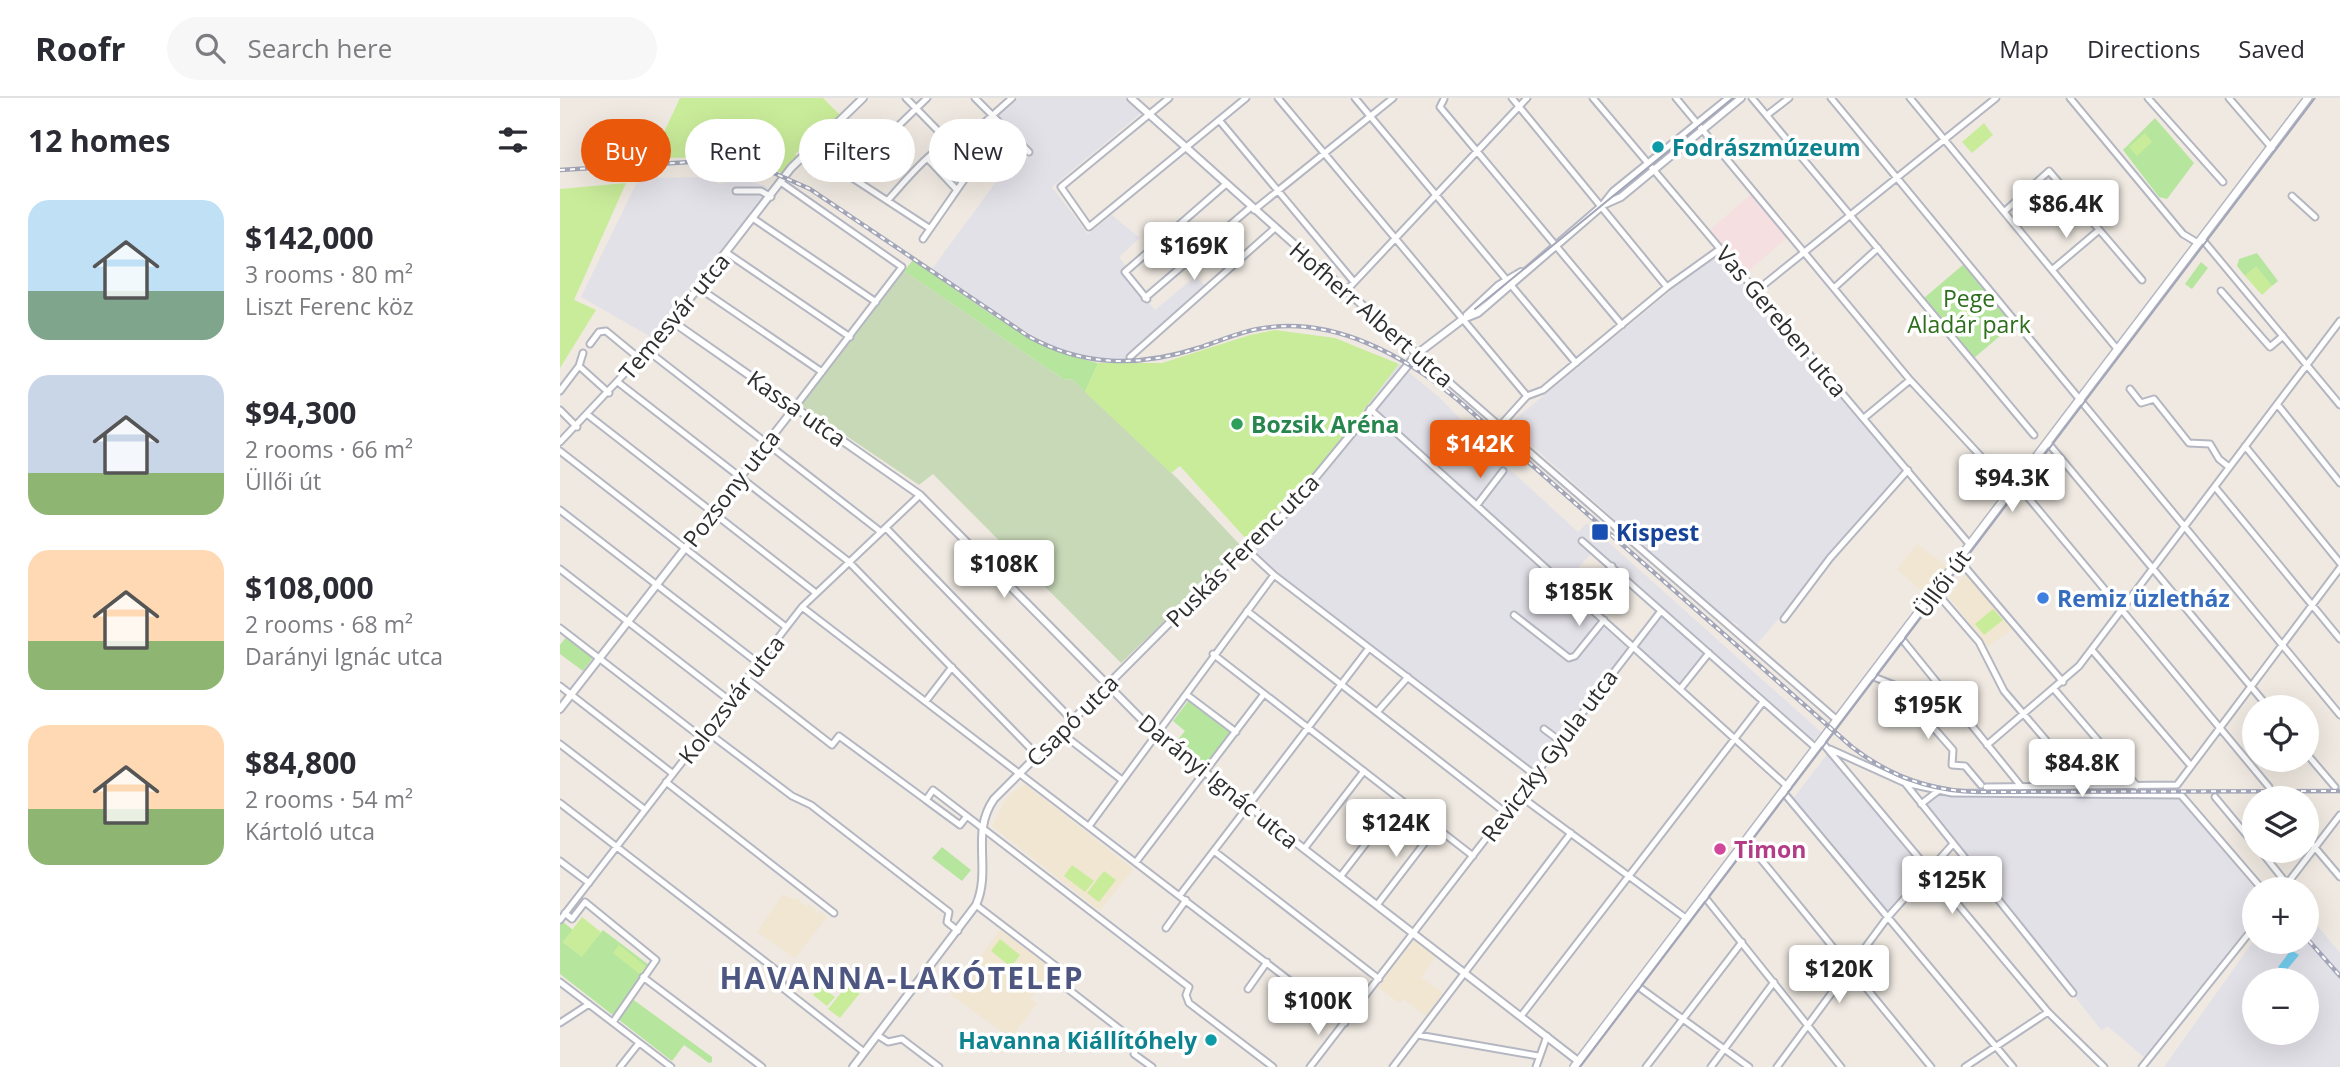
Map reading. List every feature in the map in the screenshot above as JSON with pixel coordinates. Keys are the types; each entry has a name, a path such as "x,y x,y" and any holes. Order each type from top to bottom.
{"main road":[{"name":"Üllői út","path":"1576,1064 2049,444 2308,98"}],"street":[{"name":"Temesvár utca","path":"841,119 863,98"},
{"path":"906,98 929,121"},
{"path":"905,119 927,98"},
{"path":"975,98 1029,152"},
{"path":"986,119 1012,98"},
{"name":"Hofherr Albert utca","path":"1130,98 1417,354 1837,720"},
{"path":"1169,98 1061,187 1089,227 1246,98"},
{"path":"1279,98 1527,396"},
{"path":"1355,98 1576,363"},
{"path":"1226,184 1125,272 1146,298 1253,208 1392,98"},
{"path":"1512,98 1667,287"},
{"path":"1346,291 1527,98"},
{"name":"Vas Gereben utca","path":"1593,98 1970,545"},
{"path":"1676,98 1910,380 2015,487 2123,609 2268,786"},
{"path":"1650,167 1697,123 1729,98"},
{"path":"1650,167 1703,130 1741,98"},
{"path":"1752,98 2034,435"},
{"path":"1767,116 1789,98"},
{"path":"1831,98 2081,401 2099,427 2340,715"},
{"path":"1910,98 2119,350"},
{"path":"2070,98 2183,234 2200,241 2340,405"},
{"path":"2148,98 2223,182"},
{"path":"2229,98 2272,148"},
{"path":"1444,99 1440,105 1622,326"},
{"path":"1756,291 1945,142 1992,99"},
{"path":"1219,120 1354,282"},
{"path":"888,200 928,159 956,189"},
{"name":"Temesvár utca","path":"560,442 619,383 675,320 799,160"},
{"name":"Puskás Ferenc utca","path":"1125,667 1245,548 1287,512 1417,354 1527,269 1602,206 1621,197 1650,167"},
{"path":"2005,211 2049,171 2142,280"},
{"path":"858,182 929,228"},
{"path":"923,239 961,182"},
{"name":"Pozsony utca","path":"560,709 902,267 782,183"},
{"path":"736,191 761,191 771,197"},
{"path":"2292,196 2315,217"},
{"path":"754,219 876,302"},
{"path":"1130,357 1275,228"},
{"path":"2052,270 2098,231"},
{"path":"1834,288 1878,248"},
{"path":"1500,426 1527,396 1543,390 1667,287 1720,249"},
{"path":"727,253 850,337"},
{"path":"699,288 822,372"},
{"path":"2221,291 2270,347 2283,336"},
{"name":"Kassa utca","path":"675,320 920,495"},
{"path":"1987,745 2063,682 2092,650 2306,364 2339,324"},
{"path":"590,344 599,332 606,331 640,359"},
{"path":"648,351 883,530 1072,720"},
{"path":"560,391 579,366 583,354"},
{"path":"579,366 609,393"},
{"path":"1864,418 1910,380"},
{"path":"619,383 848,561 1037,755"},
{"path":"2130,389 2141,403 2154,399 2189,443 2210,444 2219,459 2229,467"},
{"path":"2277,404 2340,483"},
{"path":"560,410 577,426"},
{"path":"1370,410 1681,688 1786,790 1887,918 2013,1067"},
{"path":"588,415 816,593"},
{"path":"2049,444 2258,695"},
{"path":"1871,676 1897,687 1953,750 1952,765 1965,765 1983,786 2177,785 2340,566 2245,446"},
{"path":"560,451 786,627"},
{"path":"1784,619 1830,558 1908,470"},
{"path":"1477,506 1503,471"},
{"path":"2215,487 2340,639"},
{"name":"Kolozsvár utca","path":"560,919 802,607 920,495"},
{"name":"Darányi Ignác utca","path":"920,495 1157,735 1547,1036 1576,1064"},
{"path":"560,510 758,663"},
{"path":"1582,541 1763,702 1818,745 1905,783 1938,791 1979,795 2180,795 2252,877"},
{"path":"1245,548 1273,575 1535,775"},
{"path":"1959,560 2063,682"},
{"path":"1584,602 1612,566"},
{"path":"560,569 729,700"},
{"path":"1089,826 1273,575"},
{"path":"1935,591 1979,642 2004,691 2084,785"},
{"path":"802,607 1345,1023"},
{"path":"1247,611 1506,813"},
{"name":"Reviczky Gyula utca","path":"1310,1067 1661,611"},
{"path":"1514,615 1569,658 1575,656 1604,620"},
{"path":"560,628 701,737"},
{"path":"1901,638 2020,785"},
{"path":"1180,895 1369,648"},
{"path":"2092,650 2191,766"},
{"path":"1681,688 1709,653"},
{"path":"1213,654 1473,856"},
{"path":"926,701 952,667"},
{"name":"Csapó utca","path":"981,827 993,799 1125,667"},
{"path":"1378,711 1408,677"},
{"path":"747,679 832,745 839,736 960,825 967,816"},
{"path":"560,686 672,773"},
{"path":"2054,689 2137,786"},
{"path":"1136,862 1265,694"},
{"path":"1187,695 1236,732"},
{"path":"1521,1016 1763,702"},
{"path":"1544,729 1560,741"},
{"path":"706,731 792,796 811,805 950,912 947,922 958,931"},
{"path":"1060,732 1122,780"},
{"path":"560,744 644,809"},
{"path":"1830,749 2048,1012 2104,1067"},
{"path":"2319,769 2334,787"},
{"path":"1304,849 1364,771"},
{"path":"666,782 834,913"},
{"path":"1905,783 1952,845 2074,993"},
{"path":"926,800 933,790 1106,922 1187,985 1189,1003 1273,1067"},
{"path":"1921,804 1938,791"},
{"path":"1520,796 1687,919"},
{"path":"2215,797 2242,830"},
{"path":"1340,877 1400,799"},
{"path":"560,803 780,973 784,989 864,1052"},
{"path":"2319,842 2340,815"},
{"path":"853,1067 976,905 984,877 981,827"},
{"path":"1377,905 1436,828"},
{"path":"1393,1067 1571,833"},
{"path":"1746,841 1931,1067"},
{"path":"1777,1067 1887,918 1952,845"},
{"path":"1214,851 1379,979"},
{"path":"2319,852 2340,877"},
{"path":"560,861 589,883"},
{"path":"2292,877 2303,863"},
{"path":"1704,897 1841,1067"},
{"path":"1166,928 1186,900"},
{"path":"565,913 572,919 585,902 656,960 612,1022"},
{"path":"976,905 1065,973 1059,982 1135,1041 1137,1046 1134,1054 1152,1067"},
{"path":"1646,1067 1742,942"},
{"path":"2143,1067 2242,942"},
{"path":"1248,989 1267,962"},
{"path":"643,978 762,1067"},
{"path":"560,982 671,1067"},
{"path":"1711,1067 1774,982"},
{"path":"1636,985 1749,1067"},
{"path":"560,1023 589,1004"},
{"path":"1965,1067 2048,1012"},
{"path":"877,1035 888,1042 902,1039 939,1067"},
{"path":"1418,1035 1538,1056"},
{"path":"1536,1067 1547,1036"},
{"path":"620,1067 639,1043"},
{"path":"1576,1064 1585,1067"}],"shaded area":[{"path":"1019,98 1124,98 1141,113 1052,187 1088,234 1112,215 1140,238 1119,257 1126,266 1120,271 1155,310 1196,276 1209,290 1130,361 1098,359 1052,346 1016,326 932,269 996,182 1027,182 1027,158 1034,152 1027,145 1027,119 1000,119 997,116"},
{"path":"685,177 685,182 719,184 752,182 766,186 769,193 651,337 581,297 637,182 671,182 671,178"},
{"path":"1754,192 1790,235 1743,276 1706,233"},
{"path":"1718,252 1906,471 1756,645 1738,629 1738,624 1727,620 1511,427 1514,420"},
{"path":"1399,364 1440,398 1505,465 1578,532 1587,523 1821,732 1813,742 1710,650 1680,685 1636,646 1661,613 1592,552 1564,585 1630,646 1534,771 1242,547 1309,482"},
{"path":"1917,544 1947,566 1926,595 1897,569"},
{"path":"1966,573 2012,629 1988,647 1949,597"},
{"path":"1828,753 1927,870 1887,915 1792,800"},
{"path":"1025,784 1133,869 1100,911 992,826 1007,797"},
{"path":"1943,790 2175,793 2246,877 2242,877 2242,935 2146,1059 2107,1026 2102,1031 2075,997 2073,989 1924,805"},
{"path":"783,894 794,900 797,898 806,907 808,904 816,910 817,915 820,911 827,917 795,958 757,932"},
{"path":"2319,928 2340,953 2340,1067 2164,1067 2244,954 2319,954"},
{"path":"1000,930 1053,969 1032,997 1027,996 1037,1003 1011,1038 951,995"},
{"path":"1414,940 1436,956 1421,977 1443,993 1426,1016 1403,999 1399,1003 1378,987"}],"green space":[{"path":"680,98 823,98 841,116 837,119 799,119 799,151 795,154 798,157 785,173 785,119 685,119 685,158 671,158 670,119"},
{"path":"2155,118 2194,163 2167,199 2159,197 2123,150"},
{"path":"1984,123 1993,135 1972,153 1962,142"},
{"path":"2145,133 2152,142 2137,156 2129,147"},
{"path":"949,182 961,182 956,189"},
{"path":"626,183 574,300 596,310 560,368 560,189"},
{"path":"2257,253 2278,281 2272,286 2256,267 2245,276 2237,266 2239,259"},
{"path":"913,260 1024,334 1048,346 1098,363 1085,392 1073,380 1063,379 904,271"},
{"path":"2201,262 2208,268 2192,289 2185,284"},
{"name":"Pege Aladár park","path":"1964,264 2014,324 1974,358 1924,298"},
{"path":"2256,266 2272,286 2262,295 2245,276"},
{"path":"899,271 904,271 1063,379 1073,380 1178,479 1242,547 1121,663 933,474 919,485 799,404"},
{"path":"1975,299 1983,309 1963,325 1955,316"},
{"name":"Bozsik Aréna","path":"1275,330 1335,338 1399,364 1309,482 1248,541 1180,466 1171,473 1085,392 1098,363 1162,363 1250,335"},
{"path":"1993,609 2003,620 1984,635 1975,624"},
{"path":"567,636 594,656 583,671 560,654 560,645"},
{"path":"1189,700 1233,733 1208,766 1176,742 1185,731 1173,721"},
{"path":"942,847 971,870 962,881 932,858"},
{"path":"1072,865 1094,881 1085,892 1064,876"},
{"path":"1104,871 1116,880 1099,902 1087,893"},
{"path":"582,917 601,932 582,957 563,942"},
{"path":"563,922 573,930 563,942 581,956 603,930 653,968 631,998 712,1057 712,1062 709,1063 684,1045 672,1061 560,974 560,925"},
{"path":"1000,939 1020,955 1011,967 991,951"},
{"path":"619,945 648,968 642,976 613,953"},
{"path":"848,984 860,993 840,1018 828,1009"},
{"path":"820,986 835,997 827,1006 813,995"}],"water":[{"path":"2288,954 2299,955 2288,968 2278,967"}],"tram line":[{"path":"1475,309 1733,98"},
{"path":"1580,1067 2315,98"}],"railway":[{"path":"560,170 707,161 767,170 810,189 1028,336 1069,354 1112,361 1133,361 1176,354 1247,331 1291,326 1317,328 1368,343 1415,369 1458,400 1852,747 1881,766 1911,780 1944,789 1978,792 2340,791"},
{"path":"2319,952 2340,976"}],"place":[{"name":"Fodrászmúzeum","path":"1658,147"},
{"name":"Bozsik Aréna","path":"1237,424"},
{"name":"Kispest","path":"1600,532"},
{"name":"Remiz üzletház","path":"2043,598"},
{"name":"Timon","path":"1720,849"},
{"name":"Havanna Kiállítóhely","path":"1211,1040"}],"district":[{"name":"HAVANNA-LAKÓTELEP","path":"902,977"}]}
